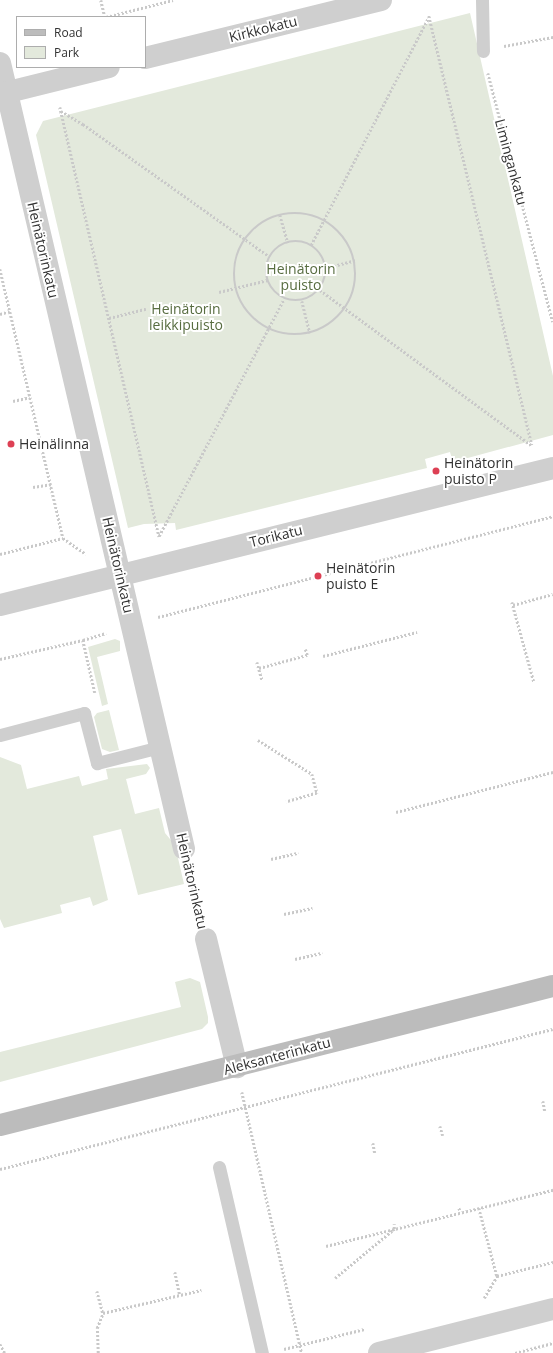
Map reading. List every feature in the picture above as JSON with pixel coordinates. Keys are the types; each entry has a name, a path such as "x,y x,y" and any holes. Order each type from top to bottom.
{"main road":[{"name":"Aleksanterinkatu","path":"0,1125 237,1067 553,986"}],"street":[{"name":"Kirkkokatu","path":"146,58 381,0"},
{"name":"Heinätorinkatu","path":"0,63 3,93 114,548 119,575 184,849"},
{"path":"3,93 105,68"},
{"name":"Torikatu","path":"0,605 553,468"},
{"name":"Heinätorinkatu","path":"206,939 237,1067"},
{"path":"379,1353 553,1309"}],"lane":[{"path":"482,0 482,51"},
{"path":"0,735 84,713 97,763 160,747"},
{"path":"219,1167 262,1353"}],"path":[{"path":"101,0 106,16"},
{"path":"110,16 173,0"},
{"path":"311,245 429,16 532,445 320,290"},
{"path":"482,51 553,37"},
{"name":"Limingankatu","path":"482,51 553,322"},
{"path":"270,257 83,124 61,111 110,318 159,537 284,299"},
{"path":"280,214 288,243"},
{"path":"280,214 310,214 324,220 338,230 348,244 355,260 355,286 344,309 330,324 310,333 288,334 268,328 251,315 236,288 237,258 245,239 255,228 280,214"},
{"path":"288,243 311,245 321,255 326,268 326,276 320,290 302,300 284,299 272,288 268,280 268,265 270,257 288,243"},
{"path":"326,268 355,260"},
{"path":"0,269 64,538 87,554 114,548"},
{"path":"219,292 268,280"},
{"path":"302,300 310,333"},
{"path":"110,318 146,309"},
{"path":"0,314 10,311"},
{"path":"13,401 30,397"},
{"path":"33,487 51,484"},
{"path":"0,659 83,640 131,624 553,516"},
{"path":"0,554 64,538"},
{"path":"370,563 373,575"},
{"path":"534,682 513,604 553,594"},
{"path":"323,656 417,632"},
{"path":"83,640 98,709 84,713"},
{"path":"259,668 307,656 305,649"},
{"path":"257,662 262,680"},
{"path":"258,740 312,774 317,793 286,802"},
{"path":"396,812 553,772"},
{"name":"Heinätorinkatu","path":"184,849 206,939"},
{"path":"271,859 298,852"},
{"path":"284,914 312,908"},
{"path":"294,960 322,953"},
{"path":"0,1169 553,1029"},
{"path":"237,1067 302,1353"},
{"path":"543,1101 545,1111"},
{"path":"440,1126 443,1136"},
{"path":"373,1143 375,1153"},
{"path":"326,1246 553,1190"},
{"path":"460,1208 461,1212"},
{"path":"479,1208 497,1276"},
{"path":"394,1224 394,1229"},
{"path":"335,1278 394,1229"},
{"path":"477,1300 484,1298 497,1276 553,1262"},
{"path":"175,1272 180,1295"},
{"path":"103,1313 201,1290"},
{"path":"97,1292 103,1313 97,1328 98,1353"},
{"path":"301,1345 371,1327"},
{"path":"515,1353 553,1343"},
{"path":"0,1344 5,1353"}],"green space":[{"name":"Heinätorin puisto","path":"470,13 553,376 553,435 453,462 450,452 425,459 427,468 176,530 175,523 144,524 128,528 36,135 43,121"},
{"path":"115,639 120,641 120,651 97,657 108,704 102,706 88,647"},
{"path":"109,710 119,750 110,752 102,749 94,717 97,713"},
{"path":"0,757 21,765 27,789 79,776 82,786 108,779 106,769 147,764 150,768 146,774 126,779 135,814 159,808 165,833 175,845 184,884 138,895 121,829 93,836 108,900 93,906 90,897 60,905 62,913 4,928 0,919"},
{"path":"190,978 200,982 208,1017 208,1023 202,1029 0,1082 0,1052 181,1007 175,982"}],"place":[{"name":"Heinälinna","path":"11,444"},
{"name":"Heinätorin puisto P","path":"436,471"},
{"name":"Heinätorin puisto E","path":"318,576"}],"park label":[{"name":"Heinätorin leikkipuisto","path":"186,318"}]}
